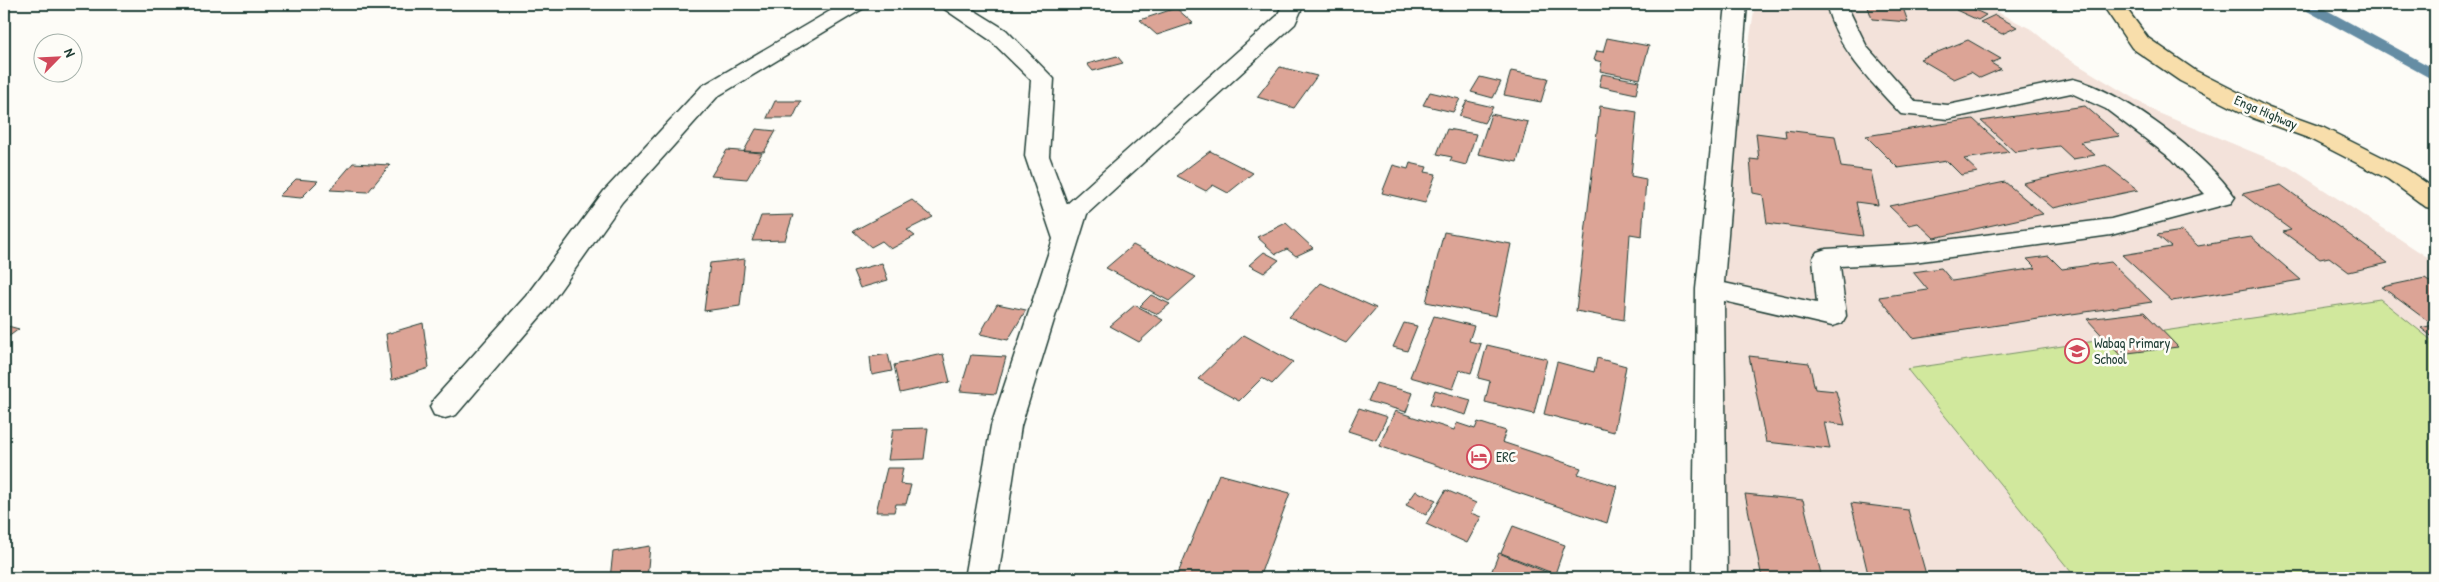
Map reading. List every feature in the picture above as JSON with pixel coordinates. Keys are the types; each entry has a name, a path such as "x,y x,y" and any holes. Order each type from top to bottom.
{"main road":[{"name":"Enga Highway","path":"2112,4 2140,43 2188,76 2261,113 2316,133 2397,174 2435,201"}],"street":[{"path":"445,407 536,303 613,197 710,91 857,4"},
{"path":"950,4 998,35 1042,79 1037,156 1066,239"},
{"path":"981,578 1006,426 1075,211 1287,19 1293,4"},
{"path":"1710,578 1710,289 1736,4"},
{"path":"1710,289 1832,316 1826,258 1914,253 2111,226 2222,197 2181,154 2121,109 2074,86 1948,112 1909,109 1866,64 1842,25 1836,4"}],"shaded area":[{"name":"Wabag Primary School","path":"1755,4 1978,4 1989,8 2031,29 2062,55 2156,112 2289,167 2435,262 2435,578 1727,578 1719,440 1720,235"}],"green space":[{"path":"2380,299 2435,343 2435,578 2076,578 1907,369"}],"building":[{"path":"1867,4 1902,5 1908,22 1872,19"},
{"path":"1964,5 1986,15 1978,20 1956,10"},
{"path":"1176,8 1193,23 1157,35 1140,20"},
{"path":"1995,15 2017,27 2002,34 1980,22"},
{"path":"1607,38 1649,46 1640,79 1600,71 1602,62 1594,60 1597,51 1603,52"},
{"path":"1968,40 2001,59 1991,63 2001,69 1980,78 1971,72 1954,79 1920,59"},
{"path":"1117,56 1123,63 1093,71 1087,64"},
{"path":"1280,67 1317,76 1294,108 1257,97"},
{"path":"1511,71 1548,78 1541,102 1504,95"},
{"path":"1602,74 1639,81 1636,94 1599,86"},
{"path":"1480,77 1501,82 1493,98 1471,92"},
{"path":"1430,92 1460,99 1453,112 1423,105"},
{"path":"775,101 801,101 793,118 767,118"},
{"path":"1467,101 1493,107 1484,123 1459,116"},
{"path":"1600,106 1637,112 1631,176 1646,179 1642,236 1630,234 1624,320 1576,311"},
{"path":"2085,106 2120,136 2080,142 2095,155 2073,159 2059,146 2015,152 1981,121"},
{"path":"1491,114 1528,122 1517,162 1478,154"},
{"path":"1973,119 2009,152 1964,159 1978,172 1961,175 1947,161 1898,168 1866,136"},
{"path":"756,129 776,131 764,152 744,151"},
{"path":"1447,129 1476,134 1466,165 1450,161 1452,157 1437,154"},
{"path":"1785,130 1835,136 1841,167 1871,171 1878,205 1856,202 1863,236 1767,223 1763,195 1753,193 1750,159 1759,160 1756,133 1786,137"},
{"path":"727,150 762,153 747,179 711,176"},
{"path":"1210,151 1253,173 1228,193 1213,185 1206,191 1177,176"},
{"path":"353,163 390,165 368,192 330,190"},
{"path":"1410,163 1427,167 1425,172 1436,174 1425,203 1382,193 1393,165 1408,169"},
{"path":"2106,165 2138,190 2053,208 2023,183"},
{"path":"296,179 318,181 301,198 279,196"},
{"path":"2005,182 2043,214 1934,238 1918,223 1909,225 1889,206"},
{"path":"2281,185 2388,263 2349,272 2329,257 2320,259 2283,232 2291,230 2242,194"},
{"path":"912,200 933,217 907,230 915,236 891,249 882,241 871,247 853,231"},
{"path":"793,215 785,240 752,241 761,216"},
{"path":"1286,223 1313,248 1296,256 1287,249 1276,254 1257,237"},
{"path":"2182,231 2198,246 2251,237 2301,280 2172,301 2122,255 2171,247 2157,235"},
{"path":"1444,232 1511,244 1496,316 1426,302"},
{"path":"1133,245 1196,277 1169,301 1106,268"},
{"path":"1264,252 1279,260 1264,273 1249,265"},
{"path":"2049,256 2062,269 2111,262 2152,302 1912,338 1879,297 1928,290 1913,272 1941,268 1952,281 2036,268 2027,259"},
{"path":"745,259 740,306 704,311 710,263"},
{"path":"882,263 888,280 860,288 853,271"},
{"path":"2425,278 2435,285 2435,339 2421,328 2433,325 2382,287"},
{"path":"1321,283 1376,308 1346,343 1289,317"},
{"path":"1151,295 1170,304 1158,314 1140,306"},
{"path":"997,304 1026,310 1008,340 980,334"},
{"path":"1135,305 1163,320 1139,342 1110,326"},
{"path":"2144,312 2178,347 2119,354 2087,319"},
{"path":"1434,316 1474,326 1469,341 1481,344 1471,373 1460,370 1453,389 1410,377"},
{"path":"423,323 429,368 392,380 386,334"},
{"path":"1404,323 1417,326 1407,351 1393,347"},
{"path":"4,325 19,329 4,340"},
{"path":"1244,335 1293,362 1272,384 1262,378 1239,401 1198,379"},
{"path":"1487,345 1547,359 1534,414 1485,402 1490,381 1478,378"},
{"path":"888,354 892,371 872,375 870,357"},
{"path":"943,354 950,382 900,393 894,365"},
{"path":"971,355 1006,357 996,394 960,391"},
{"path":"1749,356 1809,363 1815,389 1836,391 1845,425 1824,422 1830,449 1766,442"},
{"path":"1597,358 1626,366 1614,432 1544,414 1557,362 1594,372"},
{"path":"1376,383 1413,393 1406,412 1368,401"},
{"path":"1435,390 1471,400 1466,415 1430,405"},
{"path":"1359,408 1387,417 1376,440 1348,431"},
{"name":"ERC","path":"1395,411 1454,430 1457,423 1475,429 1478,422 1506,431 1502,442 1581,468 1578,474 1617,486 1607,523 1379,446"},
{"path":"928,428 924,459 888,460 893,429"},
{"path":"887,468 903,468 900,484 911,485 906,504 896,504 894,512 876,512"},
{"path":"1219,474 1290,493 1259,578 1176,578"},
{"path":"1446,490 1476,503 1471,513 1481,517 1467,543 1426,524"},
{"path":"1416,491 1436,500 1426,515 1406,505"},
{"path":"1745,494 1803,500 1822,578 1762,578"},
{"path":"1851,503 1908,510 1927,578 1869,578"},
{"path":"1513,526 1565,545 1555,574 1501,553"},
{"path":"650,546 647,578 610,578 613,552"},
{"path":"1499,553 1556,576 1555,578 1489,578"}],"waterway":[{"path":"2305,4 2435,75"}],"place":[{"name":"Wabag Primary School","path":"2077,351"},
{"name":"ERC","path":"1479,457"}]}
